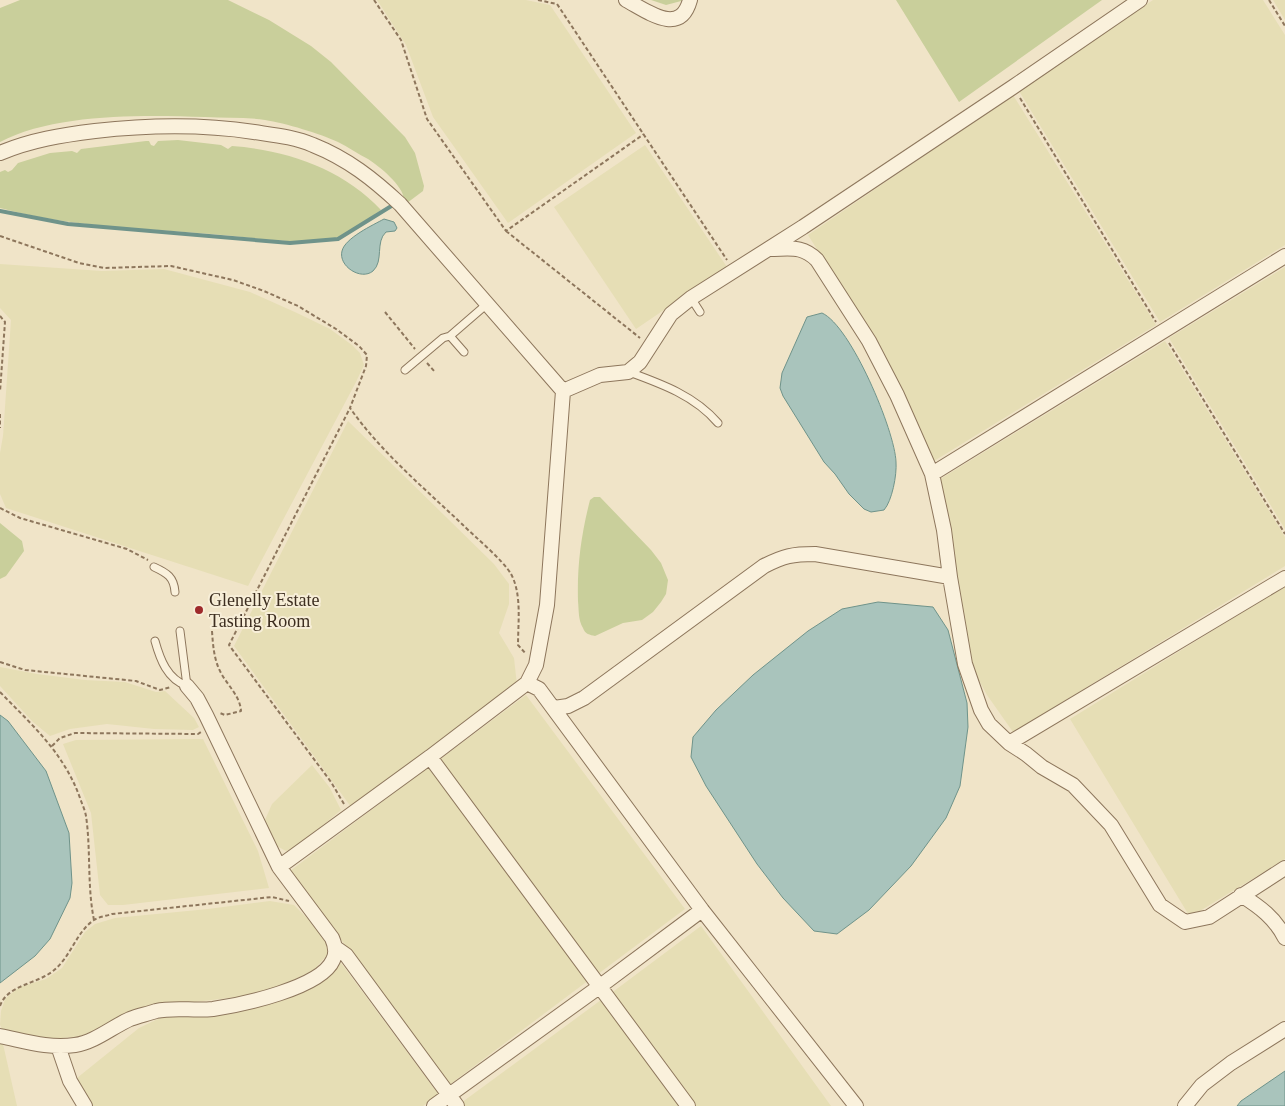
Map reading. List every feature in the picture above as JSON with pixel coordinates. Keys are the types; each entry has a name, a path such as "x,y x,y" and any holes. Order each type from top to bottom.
{"street":[{"path":"626,0 660,18 676,19 684,13 690,0"},
{"path":"563,391 600,375 628,372 640,362 671,314 691,298 803,227 1140,0"},
{"path":"0,153 22,143 68,134 126,127 179,125 226,128 280,136 311,144 344,158 381,186 400,204 563,391 548,605 536,664 527,683 430,757 279,867"},
{"path":"803,227 809,252 817,260 869,341 897,395 932,474 944,530 964,664 980,710 988,724 1009,743 1042,767 1073,785 1111,824 1160,905 1185,922 1209,917 1285,868"},
{"path":"769,249 796,249 809,252"},
{"path":"932,474 1285,256"},
{"path":"554,708 568,706 584,698 764,566 780,558 794,554 815,554 950,577"},
{"path":"1009,743 1285,578"},
{"path":"527,683 539,689 554,708 702,910 856,1106"},
{"path":"0,1036 33,1044 74,1046 89,1042 131,1019 158,1011 179,1008 210,1009 237,1005 290,990 311,980 329,967 334,959 336,948 332,938 279,867 197,698 182,685"},
{"path":"430,757 688,1106"},
{"path":"1241,895 1261,907 1279,926 1285,938"},
{"path":"434,1106 453,1100 702,910"},
{"path":"336,948 346,955 453,1100"},
{"path":"1185,1106 1202,1085 1231,1063 1285,1029"},
{"path":"58,1046 70,1081 85,1106"}],"lane":[{"path":"691,298 700,312"},
{"path":"405,370 443,338 450,336 487,304"},
{"path":"450,336 464,352"},
{"path":"628,372 688,397 708,411 718,423"},
{"path":"154,567 169,574 174,584 175,592"},
{"path":"180,631 182,685"},
{"path":"155,641 160,658 168,672 182,685"}],"path":[{"path":"374,0 401,40 428,119 506,231 650,345"},
{"path":"538,0 557,4 734,271"},
{"path":"1269,0 1285,26"},
{"path":"1013,87 1285,534"},
{"path":"506,231 644,134"},
{"path":"0,236 79,263 104,268 171,266 233,280 298,306 336,329 359,346 367,355 366,366 350,408 229,645 330,782 351,815"},
{"path":"384,312 418,352"},
{"path":"0,316 5,322 0,392"},
{"path":"424,359 435,372"},
{"path":"350,408 365,429 398,464 487,548 510,573 517,591 518,645 536,664"},
{"path":"0,414 0,428"},
{"path":"0,508 20,518 127,549 146,558 154,567"},
{"path":"212,631 215,658 221,673 241,703 242,711 225,715"},
{"path":"0,662 25,670 136,682 160,690 182,685"},
{"path":"0,692 52,746 74,782 86,814 91,905 94,920"},
{"path":"52,746 60,738 75,733 198,734 212,727"},
{"path":"0,1006 1,1002 16,987 38,981 52,972 66,959 80,935 94,920 112,914 272,897 306,904"}],"shaded area":[{"path":"377,0 526,0 550,5 636,133 508,223 433,117 406,45"},
{"path":"1153,0 1263,0 1285,35 1285,245 1160,322 1019,91"},
{"path":"1273,0 1285,0 1285,20"},
{"path":"1013,95 1156,325 934,461 876,343 808,235"},
{"path":"645,145 727,267 636,329 554,207"},
{"path":"0,264 102,271 164,269 250,292 330,329 360,353 364,365 356,382 248,586 6,508 0,494 0,453 3,436 11,320 0,308"},
{"path":"1285,267 1285,529 1169,338"},
{"path":"1165,341 1285,537 1285,566 1013,732 987,695 970,664 937,481"},
{"path":"348,421 494,564 509,584 509,604 499,633 514,658 517,685 351,807 234,646"},
{"path":"1285,586 1285,859 1190,917 1070,719"},
{"path":"0,667 85,680 125,682 156,692 165,691 194,718 199,727 193,730 154,729 107,724 70,729 50,736 33,722 0,686"},
{"path":"526,695 685,909 598,974 439,760"},
{"path":"203,739 258,851 269,888 123,905 108,905 100,895 91,813 63,744 76,740"},
{"path":"312,765 330,788 341,810 297,847 286,851 273,844 265,830 265,820 272,804"},
{"path":"430,766 589,980 449,1085 290,871"},
{"path":"270,901 294,905 318,929 328,945 327,955 314,970 281,986 246,996 143,1008 81,1036 43,1040 3,1031 0,1025 1,1011 5,999 19,987 46,979 62,968 85,932 95,924 115,918"},
{"path":"701,926 831,1106 694,1106 610,994"},
{"path":"341,963 439,1095 423,1106 93,1106 77,1078 139,1028 162,1017 203,1016 240,1011 304,992"},
{"path":"601,1000 680,1106 464,1106 461,1103"},
{"path":"0,1042 3,1044 17,1106 0,1106"}],"green space":[{"path":"20,0 228,0 269,20 311,46 331,62 405,137 415,153 424,186 423,191 407,203 396,183 384,171 346,146 303,129 258,119 155,116 100,118 47,126 0,142 0,8"},
{"path":"651,0 685,0 666,5"},
{"path":"896,0 1102,0 959,102"},
{"path":"178,140 221,145 228,149 232,146 253,148 293,157 313,164 349,183 381,210 352,230 336,238 289,241 78,223 0,208 0,172 12,170 18,163 50,153 72,151 77,153 81,149 146,141 149,141 154,146 158,141"},
{"path":"594,497 600,497 651,550 661,563 668,580 666,594 653,612 642,620 623,623 595,636 585,632 580,622 578,588 580,550 584,526 590,500"},
{"path":"0,523 22,541 24,551 6,576 0,579"}],"water":[{"path":"384,219 394,222 397,228 395,231 386,232 383,236 378,262 373,271 363,274 347,267 342,257 344,246 360,232"},
{"path":"822,313 846,337 870,381 888,427 894,447 896,467 892,494 884,510 871,512 864,509 849,494 824,462 783,396 780,388 782,373 807,317"},
{"path":"878,602 933,607 948,630 967,703 968,727 960,786 946,818 911,866 869,910 837,934 814,931 783,898 757,864 706,786 691,757 693,737 716,710 753,675 808,631 842,609"},
{"path":"0,715 8,721 46,771 69,833 72,883 70,898 50,939 35,956 0,983"},
{"path":"1285,1071 1285,1106 1237,1106 1241,1101"}],"waterway":[{"path":"0,211 68,224 290,243 338,239 393,205"}],"place":[{"name":"Glenelly Estate Tasting Room","path":"199,610"}]}
